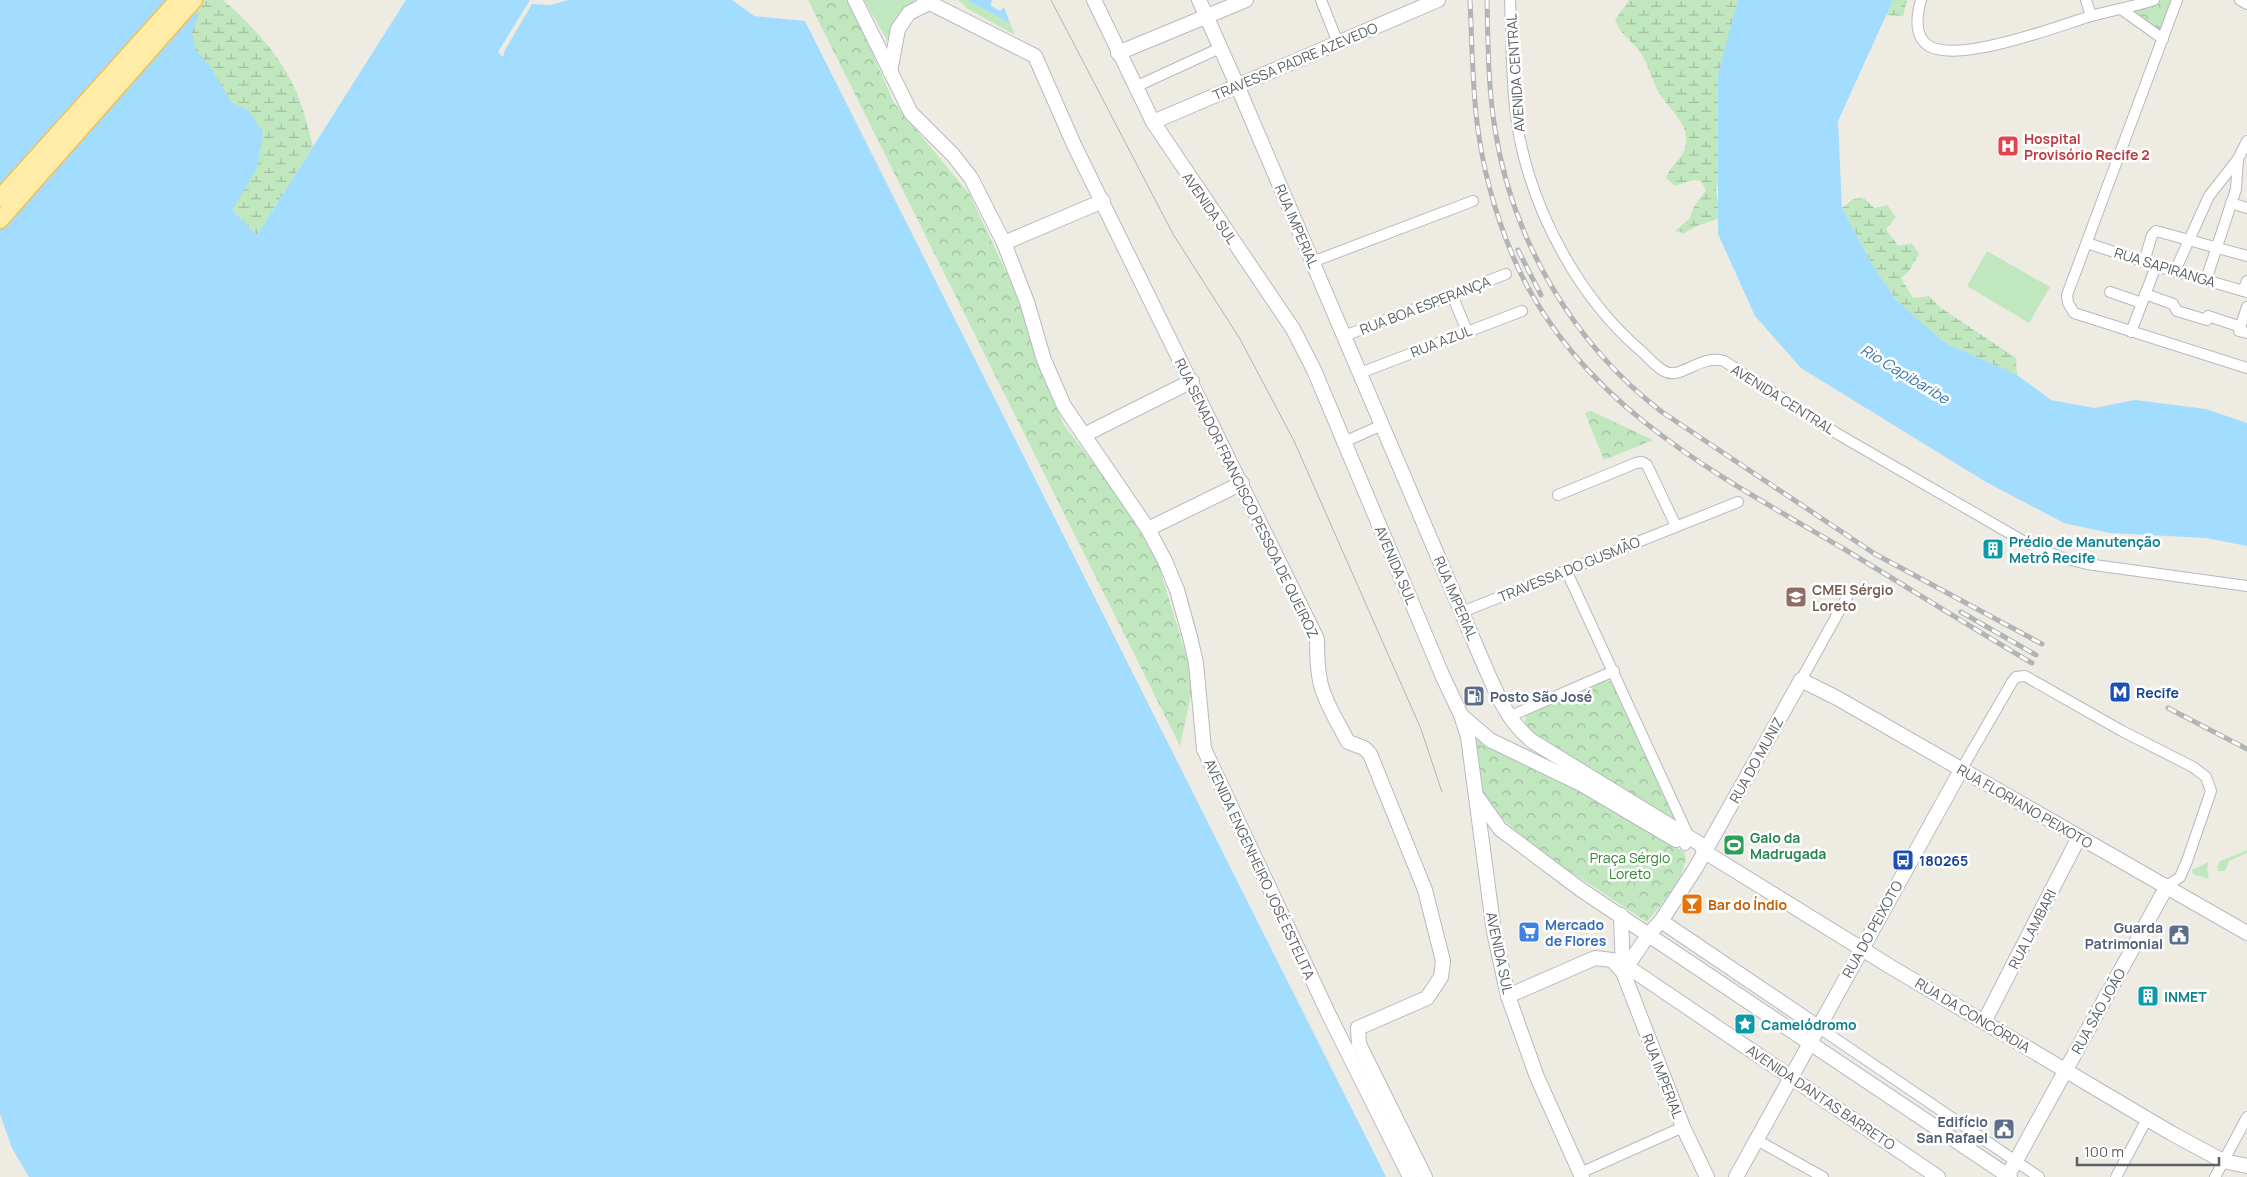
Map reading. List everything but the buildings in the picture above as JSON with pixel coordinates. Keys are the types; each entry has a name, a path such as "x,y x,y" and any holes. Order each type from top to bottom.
{"main road":[{"path":"0,198 178,0"},
{"path":"0,220 194,0"},
{"name":"AVENIDA ENGENHEIRO JOSÉ ESTELITA","path":"855,0 911,113 953,155 971,178 1004,243 1027,302 1044,360 1064,406 1148,529 1174,583 1196,663 1204,749 1328,1015 1410,1177"},
{"name":"AVENIDA SUL","path":"1094,0 1153,122 1293,328 1314,370 1443,677 1461,715 1468,737 1494,932 1508,996 1537,1077 1581,1175"},
{"name":"RUA IMPERIAL","path":"1199,0 1508,717 1532,741 1689,840 1695,851 1705,852"},
{"path":"1118,53 1246,0"},
{"name":"TRAVESSA PADRE AZEVEDO","path":"1153,122 1438,0"},
{"path":"890,72 898,29 909,13 927,2"},
{"name":"RUA SENADOR FRANCISCO PESSOA DE QUEIROZ","path":"927,2 1035,56 1075,147 1242,483 1317,639 1321,688 1348,742 1364,748 1370,754 1425,890 1443,960 1441,977 1427,998 1358,1028"},
{"path":"1004,243 1103,201"},
{"path":"1084,435 1192,382"},
{"path":"1148,529 1242,483"},
{"name":"RUA FLORIANO PEIXOTO","path":"1801,680 1837,698 2247,933"},
{"name":"RUA DO MUNIZ","path":"1661,921 1705,852 1801,680"},
{"name":"RUA IMPERIAL","path":"1461,715 1490,740 1689,840"},
{"name":"RUA DO PEIXOTO","path":"1736,1177 1755,1139 1961,770"},
{"path":"1474,791 1486,812 1500,829 1580,889 2008,1176"},
{"path":"1689,840 1707,836 1717,830"},
{"name":"RUA LAMBARI","path":"1984,1022 2080,837"},
{"name":"RUA DA CONCÓRDIA","path":"1705,852 1861,948 2147,1119 2223,1161 2247,1166"},
{"name":"RUA SÃO JOÃO","path":"2008,1176 2167,886"},
{"name":"RUA IMPERIAL","path":"1621,915 1626,970 1683,1127 1708,1177"},
{"path":"1626,970 1648,934 1661,921 1818,1027"},
{"name":"AVENIDA DANTAS BARRETO","path":"1508,996 1595,958 1612,960 1791,1076 1938,1177"},
{"path":"1328,1015 1342,1027 1358,1028 1359,1044 1425,1177"}],"street":[{"path":"1321,0 1338,43"},
{"name":"AVENIDA CENTRAL","path":"1510,0 1514,100 1522,149 1536,192 1558,245 1585,290 1610,322 1664,371 1678,373 1709,359 1724,361 1836,433 2023,542 2060,557 2087,564 2247,586"},
{"path":"1921,0 1917,21 1922,38 1931,47 1946,49 2015,41 2091,16 2154,0"},
{"path":"2086,0 2091,16"},
{"path":"2177,0 2067,295 2074,314 2247,368"},
{"path":"2240,0 2247,4"},
{"path":"2122,9 2163,39"},
{"path":"1135,87 1220,48"},
{"path":"2176,271 2209,196 2238,159 2247,141"},
{"path":"2206,280 2236,189 2238,159"},
{"path":"1312,262 1473,201"},
{"path":"2231,203 2247,208"},
{"path":"2144,262 2155,231 2247,256"},
{"name":"RUA SAPIRANGA","path":"2087,243 2156,266 2206,280 2246,288"},
{"path":"2131,332 2156,266"},
{"name":"RUA BOA ESPERANÇA","path":"1344,336 1506,274"},
{"path":"2110,292 2173,304 2177,311 2207,318 2242,330 2247,307"},
{"path":"1452,295 1467,331"},
{"name":"RUA AZUL","path":"1360,373 1522,311"},
{"path":"1344,442 1382,425"},
{"path":"1558,495 1642,462 1647,465 1676,526"},
{"name":"TRAVESSA DO GUSMÃO","path":"1462,612 1738,502"},
{"path":"1566,570 1614,671 1689,840"},
{"name":"RUA DO MUNIZ","path":"1801,680 1847,597"},
{"path":"1508,717 1614,671"},
{"name":"RUA SÃO JOÃO","path":"2012,682 2020,676 2034,680 2122,731 2193,767 2206,777 2211,791 2188,861 2180,877 2167,886"},
{"name":"RUA DO PEIXOTO","path":"1961,770 2012,682"},
{"path":"1818,1027 2039,1177"},
{"path":"2215,1177 2247,1117"},
{"path":"2116,1177 2147,1119"},
{"path":"1581,1175 1683,1127"},
{"path":"1755,1139 1823,1177"}],"green space":[{"path":"91,0 223,0 257,33 277,58 294,86 313,146 257,235 232,210"},
{"path":"808,0 846,0 854,11 894,103 970,195 1015,291 1043,375 1064,425 1122,501 1158,563 1194,681 1180,746"},
{"path":"864,0 917,1 904,9 890,45"},
{"path":"958,0 967,0 1010,23 1015,35 968,9"},
{"path":"1629,0 1748,0 1725,159 1716,190 1720,218 1684,233 1675,231 1689,219 1695,205 1706,190 1701,181 1693,180 1675,186 1666,178 1685,149 1686,136 1680,121 1656,87 1638,49 1617,25 1615,20"},
{"path":"1893,0 1907,0 1903,16 1886,15"},
{"path":"2159,0 2178,0 2164,36 2126,11 2135,6"},
{"path":"1864,198 1874,208 1887,205 1896,217 1886,229 1898,246 1912,243 1919,254 1909,271 1901,278 1913,298 1929,296 1941,308 2016,358 2017,375 1945,343 1896,300 1872,264 1842,208 1853,199"},
{"path":"1987,251 2050,287 2029,323 1967,286"},
{"path":"1591,411 1653,440 1604,460 1585,413"},
{"name":"Praça Sérgio Loreto","path":"1606,680 1612,682 1678,816 1676,823 1537,738 1525,723 1526,714"},
{"name":"Praça Sérgio Loreto","path":"1477,738 1574,786 1663,841 1685,852 1683,870 1678,880 1647,922 1535,848 1503,819 1483,792"},
{"path":"2247,850 2247,853 2229,861 2225,871 2218,871 2217,868 2220,861"},
{"path":"2209,862 2207,869 2209,879 2193,874 2192,870"}],"water":[{"path":"0,0 191,0 198,16 192,33 196,51 210,66 231,102 248,110 263,133 257,168 232,210 257,235 406,0 530,0 498,52 503,57 505,50 532,4 551,5 568,0 732,0 754,16 805,21 1386,1177 29,1177 12,1148 0,1114"},
{"path":"967,0 992,0 991,6 1000,11 1004,7 1010,23"},
{"name":"Rio Capibaribe","path":"1738,0 1893,0 1838,121 1842,208 1872,264 1896,300 1945,343 2017,375 2051,400 2094,408 2135,400 2206,409 2247,423 2247,546 2206,538 2110,533 2064,523 1986,482 1801,368 1755,316 1718,234 1718,74"}],"tram line":[{"path":"1051,0 1173,234 1240,339 1294,441 1421,729 1442,792"}],"railway":[{"path":"1470,0 1477,122 1492,198 1519,270 1547,319 1580,361 1618,399 1659,433 1703,465 2032,663"},
{"path":"1487,0 1491,97 1503,170 1516,210 1532,249 1552,286 1575,322 1601,355 1630,385 1662,412 1875,554 2042,644"},
{"path":"1518,250 1541,295"},
{"path":"1961,612 2036,655"},
{"path":"2168,708 2247,749"}],"place":[{"name":"Hospital Provisório Recife 2","path":"2008,146"},
{"name":"Prédio de Manutenção Metrô Recife","path":"1993,549"},
{"name":"CMEI Sérgio Loreto","path":"1796,597"},
{"name":"Recife","path":"2120,692"},
{"name":"Posto São José","path":"1474,696"},
{"name":"Galo da Madrugada","path":"1734,845"},
{"name":"180265","path":"1903,860"},
{"name":"Bar do Índio","path":"1692,904"},
{"name":"Mercado de Flores","path":"1529,932"},
{"name":"Guarda Patrimonial","path":"2179,935"},
{"name":"INMET","path":"2148,996"},
{"name":"Camelódromo","path":"1745,1024"},
{"name":"Edifício San Rafael","path":"2004,1129"}]}
